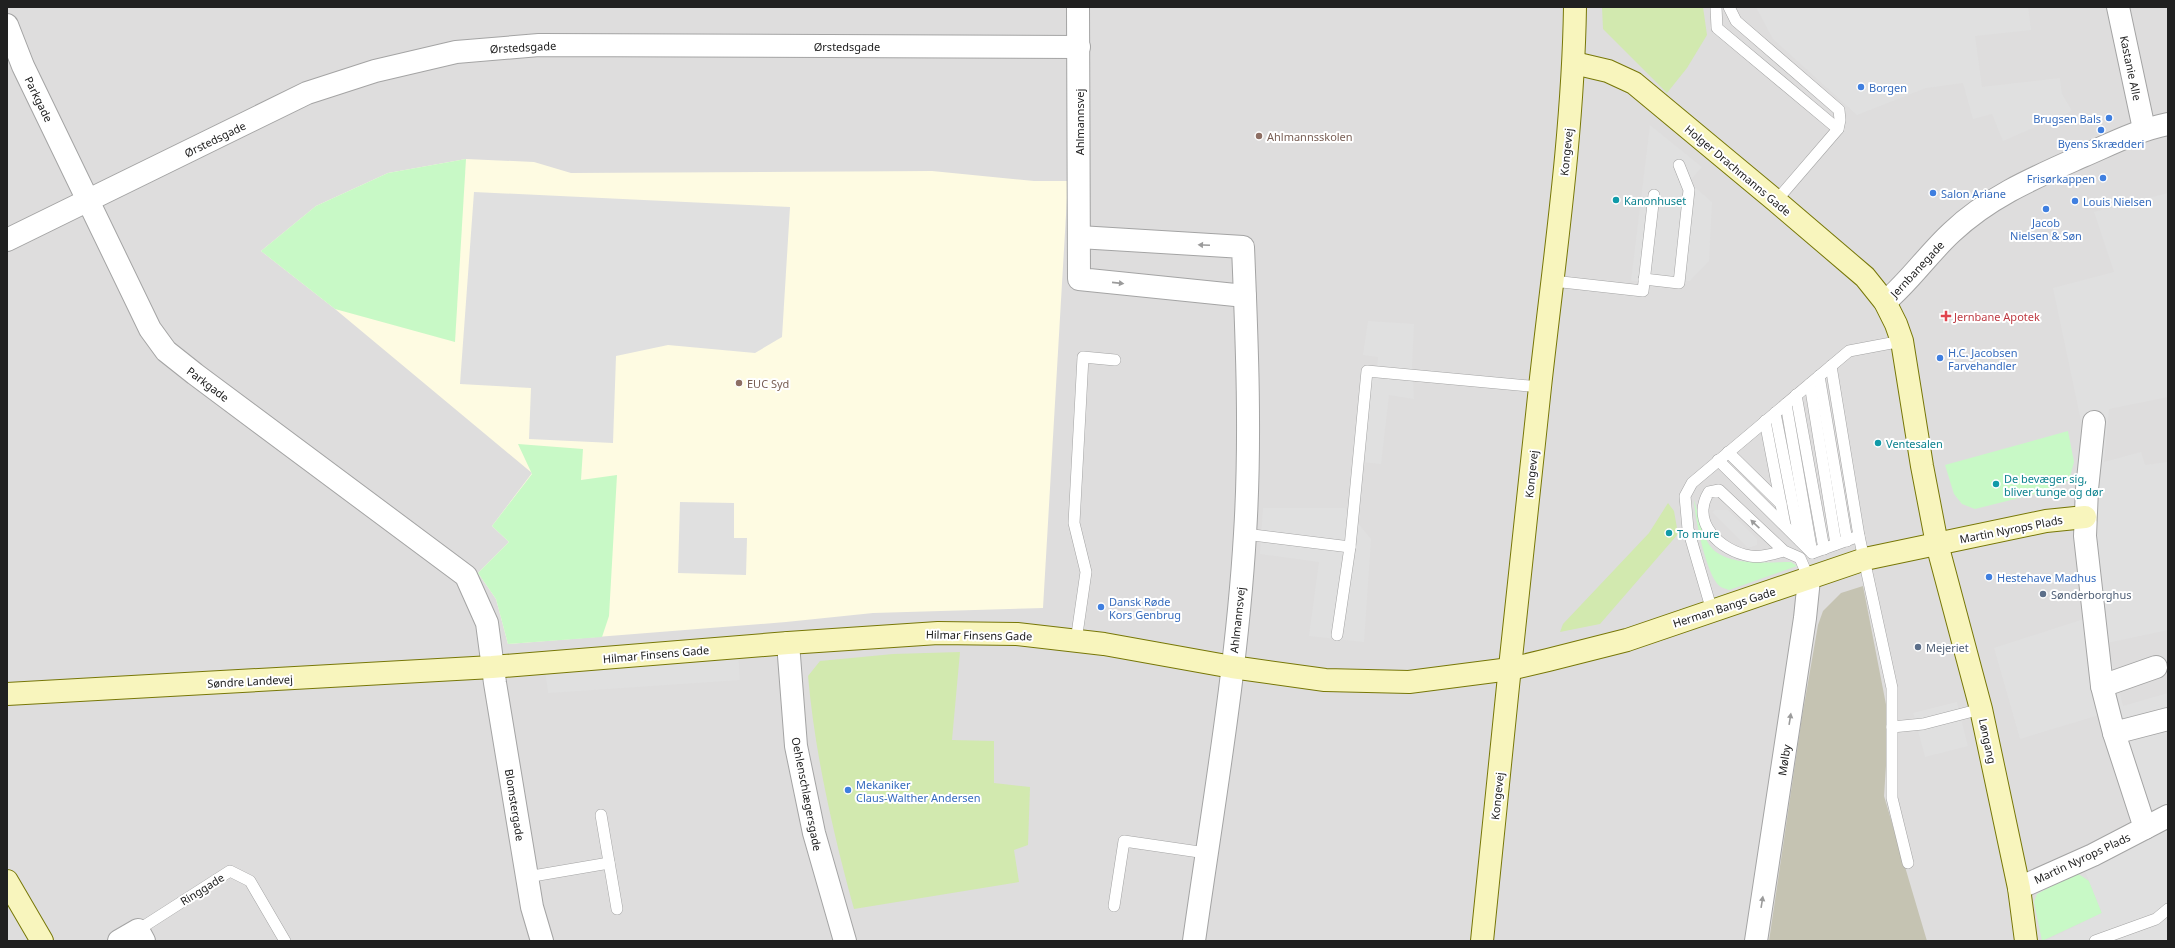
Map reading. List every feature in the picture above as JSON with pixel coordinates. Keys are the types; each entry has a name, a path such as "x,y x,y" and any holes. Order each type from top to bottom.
{"street":[{"name":"Ahlmannsvej","path":"1078,7 1079,278 1245,296"},
{"name":"Kongevej","path":"1482,941 1540,387 1553,281 1574,63 1575,7"},
{"name":"Kastanie Alle","path":"2118,7 2144,129"},
{"name":"Parkgade","path":"7,25 23,66 150,329 166,351 466,576 487,623 492,667"},
{"name":"Ørstedsgade","path":"7,240 307,94 375,71 456,52 539,44 1078,47"},
{"name":"Holger Drachmanns Gade","path":"1574,63 1608,71 1634,83 1776,201 1865,278 1885,302"},
{"name":"Jernbanegade","path":"1937,544 1922,466 1902,341 1885,302 1906,284 1951,232 1983,206 2017,186 2144,129 2168,124"},
{"name":"Ahlmannsvej","path":"1079,237 1242,247 1249,399 1245,534 1232,667 1194,941"},
{"path":"2094,422 2085,517 2085,536 2102,686 2114,733 2145,828"},
{"name":"Martin Nyrops Plads","path":"1937,544 2046,521 2085,517"},
{"name":"Herman Bangs Gade","path":"1510,669 1627,640 1809,580 1864,559 1937,544"},
{"name":"Løngang","path":"1937,544 1981,709 2019,888 2026,941"},
{"name":"Mølby","path":"1756,941 1805,618 1809,580"},
{"name":"Hilmar Finsens Gade","path":"492,667 788,643 938,633 1016,634 1076,641 1232,667 1325,680 1409,682 1510,669"},
{"name":"Oehlenschlægersgade","path":"788,643 796,746 814,833 845,941"},
{"name":"Søndre Landevej","path":"7,694 492,667"},
{"name":"Blomstergade","path":"492,667 532,907 542,941"},
{"path":"2102,686 2156,667"},
{"path":"2114,733 2168,719"},
{"name":"Martin Nyrops Plads","path":"2019,888 2093,856 2168,816"},
{"path":"7,881 42,941"},
{"name":"Ringgade","path":"119,941 141,935"}],"lane":[{"path":"1716,7 1717,28 1838,129"},
{"path":"1729,7 1736,21 1832,102 1839,110 1840,120 1838,129 1776,201"},
{"path":"1644,279 1679,283 1689,190 1678,165"},
{"path":"1553,281 1643,291 1654,195"},
{"path":"1712,611 1688,529 1685,496 1692,483 1765,420 1849,351 1902,341"},
{"path":"1076,641 1086,572 1074,524 1083,357 1115,360"},
{"path":"1831,366 1859,536 1892,688 1892,798 1908,863"},
{"path":"1337,635 1350,547 1367,371 1540,387"},
{"path":"1819,376 1847,541"},
{"path":"1810,384 1836,544"},
{"path":"1796,395 1824,549"},
{"path":"1786,404 1812,553"},
{"path":"1775,413 1800,541"},
{"path":"1765,420 1785,525"},
{"path":"1728,452 1781,504"},
{"path":"1718,460 1812,553"},
{"path":"1784,551 1766,556 1749,556 1722,545 1708,531 1703,514 1704,500 1709,492 1719,490 1784,551 1800,558 1809,580"},
{"path":"1245,534 1350,547"},
{"path":"1812,553 1859,536"},
{"path":"1892,728 1923,724 1981,709"},
{"path":"600,815 617,909"},
{"path":"1114,906 1124,841 1206,853"},
{"path":"527,877 609,863"},
{"name":"Ringgade","path":"141,935 230,871 250,881 285,941"},
{"path":"2095,941 2156,919 2168,909"}],"shaded area":[{"path":"7,7 2168,7 2168,941 7,941"},
{"name":"Borgen","path":"1756,7 2028,7 2031,30 1975,36 1982,87 2060,78 2062,94 2072,111 2003,141 1992,114 1973,119 1963,83 1926,88 1857,115 1773,39"},
{"path":"1650,125 1702,167 1689,182 1712,202 1709,261 1690,281 1631,281"},
{"name":"EUC Syd","path":"466,159 534,162 571,173 932,171 1034,181 1068,181 1043,608 873,613 786,622 508,644 496,599 478,573 509,542 492,526 532,473 335,309 261,251 316,206 388,173"},
{"path":"474,192 790,207 782,337 755,353 668,345 616,356 613,443 529,439 531,388 460,384"},
{"path":"2168,193 2168,397 2109,409 2104,462 2141,452 2145,465 2168,462 2168,630 2107,643 2123,706 2168,693 2168,922 2166,924 2168,941 2045,941 2102,913 2077,851 2131,823 2099,715 2020,739 1994,648 2087,618 2077,518 2081,421 2053,288 2114,272 2094,212"},
{"path":"1368,321 1414,324 1412,366 1414,399 1389,395 1381,464 1362,462 1371,371 1377,372 1378,357 1363,355"},
{"path":"680,502 734,503 734,538 747,538 746,575 678,573"},
{"path":"1263,508 1345,508 1371,539 1364,642 1309,636 1319,562 1260,554"},
{"path":"1715,510 1728,510 1757,539 1757,545 1748,548 1712,512"},
{"path":"1863,586 1889,720 1884,796 1927,941 1769,941 1802,717 1818,625 1823,611 1841,593"},
{"path":"738,647 740,680 548,693 544,663"},
{"path":"1957,702 1968,746 1925,757 1913,713"}],"green space":[{"path":"1602,7 1703,7 1707,35 1687,68 1667,93 1603,29"},
{"path":"466,159 455,342 335,309 261,251 316,206 388,173"},
{"path":"2068,431 2074,462 2069,480 2047,491 1975,509 1962,504 1954,494 1945,465"},
{"path":"518,444 583,449 581,480 617,475 609,616 602,637 508,644 496,599 478,573 509,542 492,526 532,474"},
{"path":"1694,500 1707,541 1713,550 1722,556 1745,562 1791,562 1797,566 1729,590 1723,588 1716,582 1712,575 1704,554 1698,530"},
{"path":"1668,503 1674,511 1678,534 1600,624 1560,632 1563,624 1649,533"},
{"path":"960,652 952,740 994,741 994,783 1030,787 1028,845 1014,850 1019,882 854,909 839,852 820,764 808,676 820,661 893,654"},
{"path":"2077,873 2089,881 2102,913 2042,941 2034,902 2037,894"}],"place":[{"name":"Borgen","path":"1861,87"},
{"name":"Brugsen Bals","path":"2109,118"},
{"name":"Byens Skrædderi","path":"2101,130"},
{"name":"Ahlmannsskolen","path":"1259,136"},
{"name":"Frisørkappen","path":"2103,178"},
{"name":"Salon Ariane","path":"1933,193"},
{"name":"Kanonhuset","path":"1616,200"},
{"name":"Louis Nielsen","path":"2075,201"},
{"name":"Jacob Nielsen & Søn","path":"2046,209"},
{"name":"Jernbane Apotek","path":"1946,316"},
{"name":"H.C. Jacobsen Farvehandler","path":"1940,358"},
{"name":"EUC Syd","path":"739,383"},
{"name":"Ventesalen","path":"1878,443"},
{"name":"De bevæger sig, bliver tunge og dør","path":"1996,484"},
{"name":"To mure","path":"1669,533"},
{"name":"Hestehave Madhus","path":"1989,577"},
{"name":"Sønderborghus","path":"2043,594"},
{"name":"Dansk Røde Kors Genbrug","path":"1101,607"},
{"name":"Mejeriet","path":"1918,647"},
{"name":"Mekaniker Claus-Walther Andersen","path":"848,790"}]}
